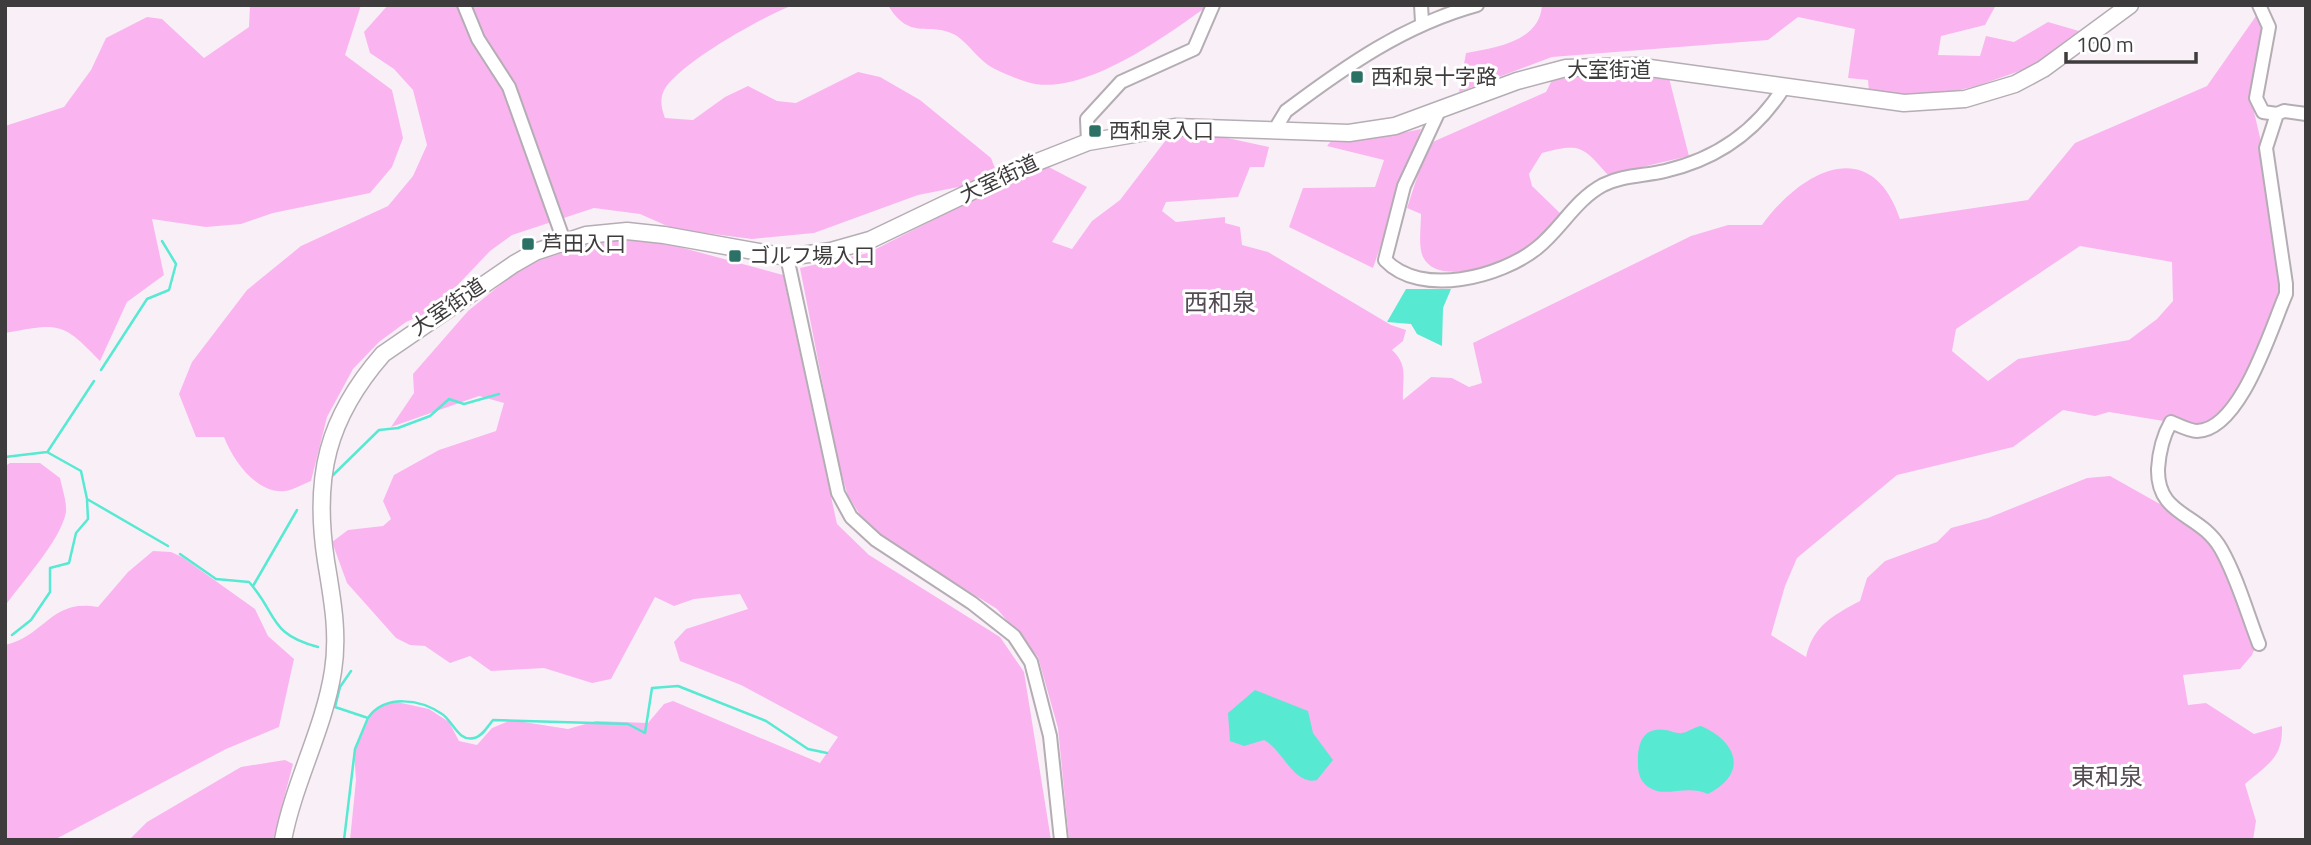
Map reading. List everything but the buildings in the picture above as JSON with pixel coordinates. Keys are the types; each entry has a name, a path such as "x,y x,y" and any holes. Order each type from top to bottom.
{"main road":[{"name":"大室街道","path":"283,840 333,672 337,629 321,522 320,482 328,447 344,407 363,376 401,339 514,264 564,241 626,231 787,257 840,250 870,240 1012,172 1088,142 1175,127 1349,133 1395,126 1438,113 1517,81 1587,66 1635,66 1904,103 1965,99 2015,84 2043,68 2130,5"}],"street":[{"path":"464,5 478,39 509,87 564,241"},
{"path":"1088,142 1085,125 1090,114 1131,76 1195,49 1213,5"},
{"path":"1421,5 1422,23"},
{"path":"1274,131 1286,111 1404,32 1422,23 1477,5"},
{"path":"2259,5 2269,27 2256,98 2263,112 2306,114"},
{"path":"1438,113 1404,186 1385,261 1396,273 1425,280 1471,276 1517,261 1541,245 1564,217 1601,186 1620,178 1667,171 1708,157 1738,141 1760,121 1784,87"},
{"path":"2259,643 2220,547 2193,519 2165,501 2158,482 2162,447 2171,422 2197,431 2217,424 2230,413 2252,377 2286,294 2266,148 2277,114"},
{"path":"787,257 838,494 851,517 876,540 972,603 1014,636 1031,662 1049,736 1061,840"}],"shaded area":[{"path":"250,5 361,5 345,55 392,90 403,138 392,167 370,193 273,213 241,224 206,227 152,219 164,275 127,302 100,361 77,338 58,328 5,333 5,126 64,107 91,70 106,38 147,17 162,19 204,58 249,27"},
{"path":"388,5 793,5 725,40 676,76 662,95 665,118 693,120 725,97 748,86 777,101 796,103 858,72 880,77 920,100 991,158 999,179 918,195 814,233 752,239 674,229 640,214 594,208 512,235 490,251 434,310 406,322 379,342 353,369 327,417 311,481 285,491 274,490 264,487 247,474 233,456 224,437 196,437 179,394 192,362 247,290 301,246 388,206 413,176 427,145 413,90 394,69 370,53 364,32"},
{"path":"888,5 1209,5 1122,61 1097,73 1049,85 1027,82 997,70 984,62 957,36 904,24"},
{"path":"1542,5 1996,5 1985,25 1941,36 1938,55 1980,56 1986,36 2014,42 2048,22 2079,31 2031,67 1977,86 1933,96 1869,92 1868,80 1848,78 1855,29 1798,17 1768,40 1552,57 1459,92 1466,53 1502,45 1524,35 1539,17"},
{"path":"2256,16 2264,30 2252,103 2262,146 2281,292 2250,370 2227,410 2216,419 2194,426 2109,412 2095,416 2063,410 2013,447 1897,475 1797,558 1785,586 1771,635 1806,657 1819,629 1833,616 1860,601 1867,578 1885,561 1937,542 1951,528 1988,518 2087,478 2110,476 2192,522 2219,551 2256,645 2252,655 2240,669 2183,675 2188,705 2206,703 2254,734 2282,726 2277,753 2245,784 2256,821 2253,840 1069,840 1058,728 1038,657 997,609 883,538 864,521 848,496 838,462 800,268 868,253 1043,164 1087,187 1052,242 1072,249 1092,221 1120,200 1169,136 1218,136 1269,147 1264,167 1250,167 1238,197 1166,202 1162,211 1176,222 1225,217 1225,223 1240,227 1242,245 1268,252 1391,325 1406,330 1403,341 1392,350 1403,367 1403,400 1431,377 1452,378 1469,387 1482,383 1473,343 1691,236 1728,225 1762,225 1796,189 1835,169 1854,169 1872,176 1887,192 1900,219 2028,200 2075,143 2207,86","holes":["2080,246 2172,262 2173,301 2157,319 2129,340 2018,359 1988,381 1952,351 1956,329"]},
{"path":"1601,73 1669,78 1689,156 1608,175 1580,149 1565,148 1542,153 1529,174 1532,186 1562,215 1531,244 1488,266 1457,272 1442,271 1431,266 1421,253 1421,214 1407,208 1428,144 1546,92 1552,80"},
{"path":"1421,129 1373,268 1289,227 1303,188 1375,187 1384,160 1327,146 1332,140 1378,138"},
{"path":"650,239 783,275 837,524 869,555 1000,637 1024,672 1051,840 350,840 356,780 354,752 372,712 384,704 397,702 429,709 449,722 459,741 477,745 492,728 511,720 568,729 596,721 648,723 664,704 673,701 820,763 838,737 741,685 680,661 674,642 686,629 748,609 740,594 694,599 674,606 655,597 611,679 592,683 544,668 491,671 470,656 450,663 425,646 410,645 396,638 347,583 332,542 348,530 383,526 391,519 383,501 394,475 439,450 496,431 504,403 479,396 391,427 414,393 413,374 468,311 525,265 603,240"},
{"path":"1406,289 1451,289 1443,308 1442,346 1417,334 1411,324 1387,322"},
{"path":"10,463 40,463 60,478 66,512 49,548 5,606 5,466"},
{"path":"153,551 171,552 182,557 255,609 268,636 294,659 279,727 226,749 54,840 5,840 5,645 30,634 69,608 98,607 128,572"},
{"path":"1255,690 1308,711 1313,733 1333,760 1317,780 1302,778 1264,740 1244,746 1230,741 1228,713"},
{"path":"1701,726 1723,741 1733,758 1733,768 1721,786 1708,794 1692,790 1662,792 1644,784 1639,772 1638,758 1640,744 1646,734 1658,730 1682,733"},
{"path":"285,760 293,764 273,840 129,840 147,822 241,767"}],"waterway":[{"path":"101,370 147,299 169,290 176,264 162,241"},
{"path":"48,451 94,381"},
{"path":"330,478 379,430 398,428 430,416 449,399 464,404 499,394"},
{"path":"5,457 47,452 81,471 87,499 168,546"},
{"path":"12,635 31,620 50,592 50,568 69,563 76,533 88,519 87,500"},
{"path":"253,586 297,510"},
{"path":"180,554 216,579 249,582 282,629 290,636 318,647"},
{"path":"351,671 340,687 335,707 368,718 384,705 413,702 442,714 460,734 468,738 480,736 493,720 628,724 645,733 652,688 678,686 766,721 808,749 827,753"},
{"path":"344,840 355,749 368,718"}],"place":[{"name":"西和泉十字路","path":"1357,77"},
{"name":"西和泉入口","path":"1095,131"},
{"name":"芦田入口","path":"528,244"},
{"name":"ゴルフ場入口","path":"735,256"}],"district":[{"name":"西和泉","path":"1220,303"},
{"name":"東和泉","path":"2107,777"}]}
